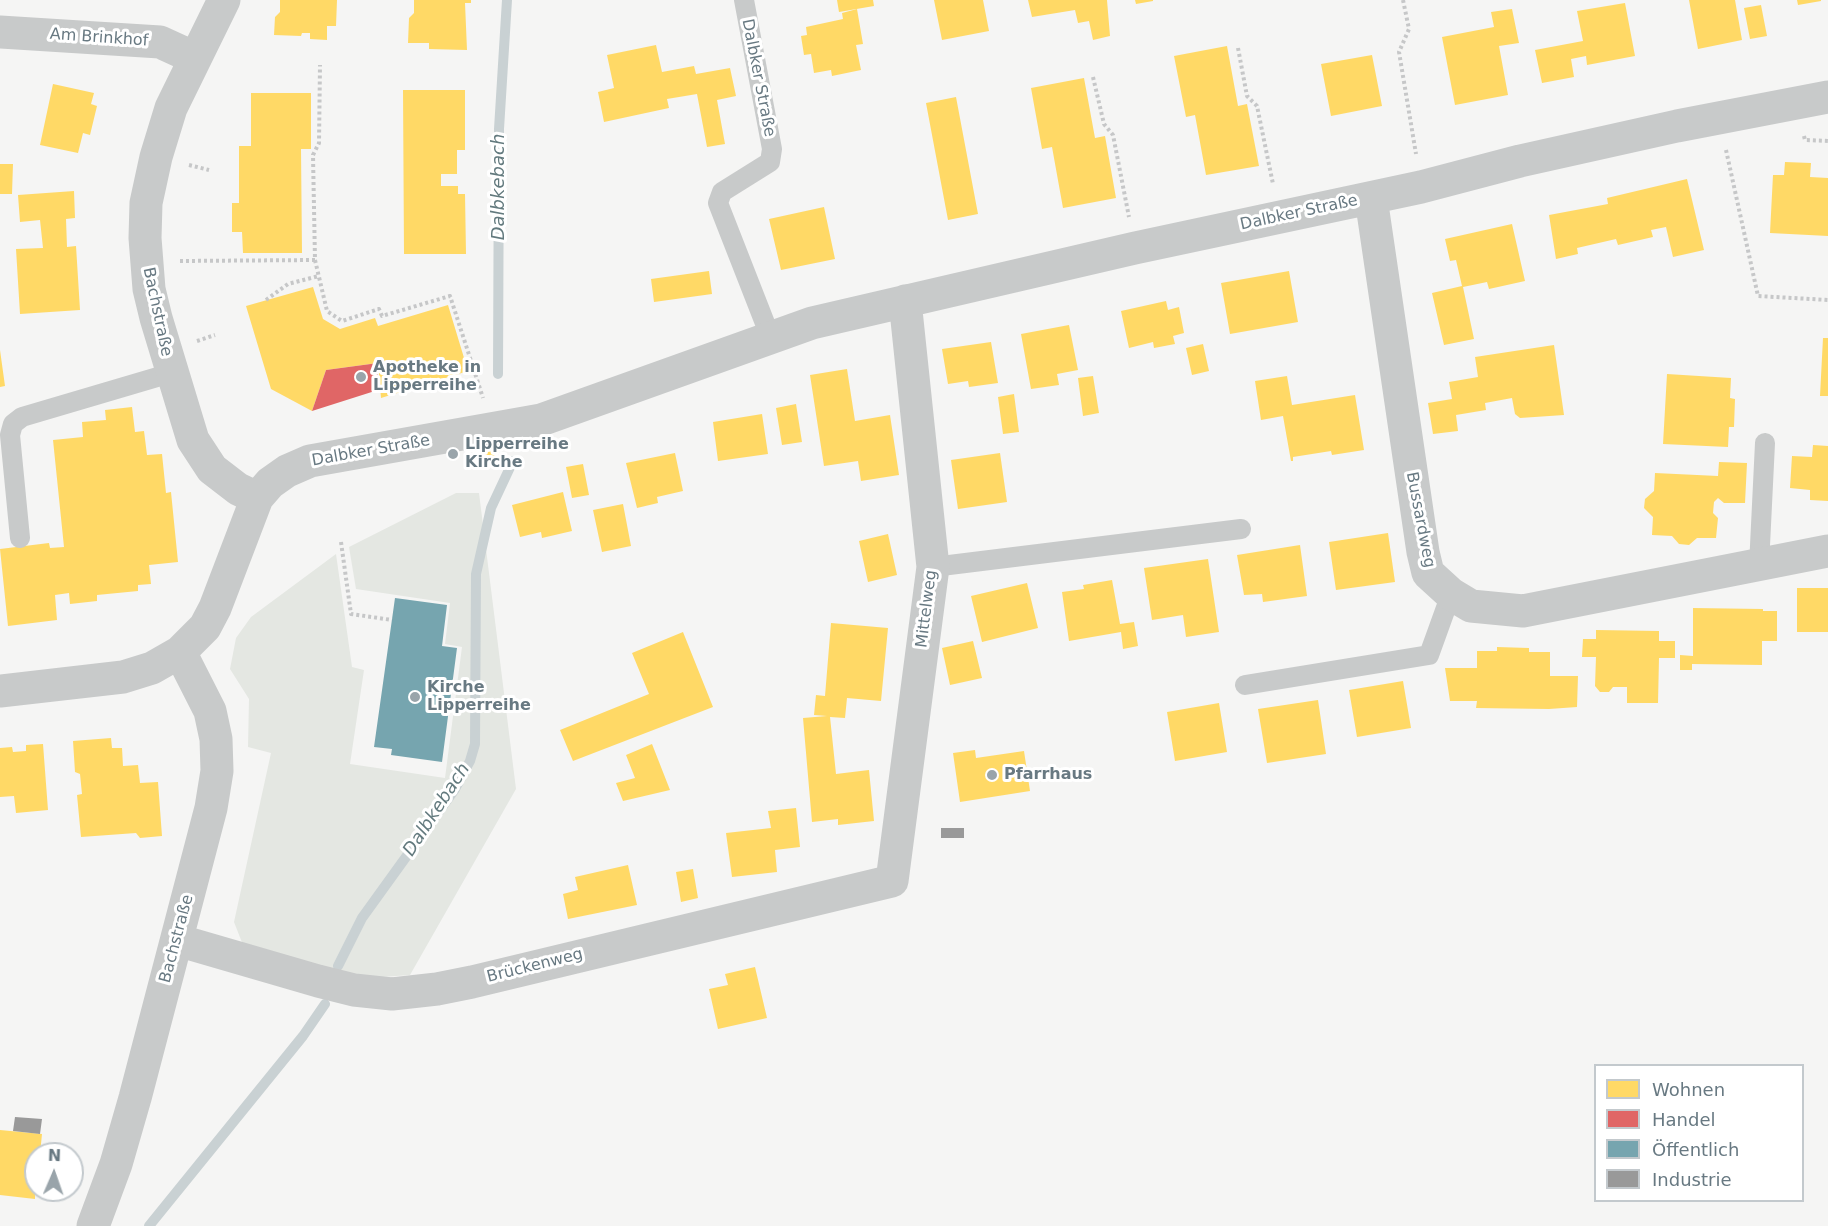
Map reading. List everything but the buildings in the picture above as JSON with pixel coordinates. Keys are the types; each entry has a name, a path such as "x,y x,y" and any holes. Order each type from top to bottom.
{"street":[{"name":"Bachstraße","path":"224,0 171,108 156,157 146,202 145,238 149,290 183,415 202,457 212,469 238,489 256,498"},
{"name":"Am Brinkhof","path":"0,32 160,42 195,58"},
{"name":"Dalbker Straße","path":"0,691 123,677 152,668 180,652 205,627 215,608 256,498 270,483 287,471 310,461 541,420 770,336 904,301 1135,248 1421,187 1520,161 1677,126 1720,120 1828,97"},
{"name":"Bussardweg","path":"1371,198 1423,552 1428,573 1451,594 1471,606 1523,611 1828,551"},
{"name":"Mittelweg","path":"892,881 933,567 904,301"},
{"name":"Bachstraße","path":"93,1226 116,1164 211,808 217,771 216,739 210,711 180,652"},
{"name":"Brückenweg","path":"177,940 318,981 354,990 392,994 472,982 892,881"}],"lane":[{"name":"Dalbker Straße","path":"744,0 772,149 770,162 722,192 718,203 770,336"},
{"path":"20,538 10,435 13,424 22,417 171,373"},
{"path":"1759,566 1765,443"},
{"path":"933,567 1240,529"},
{"path":"1245,685 1429,655 1451,594"}],"path":[{"path":"1403,0 1409,29 1399,52 1421,187"},
{"path":"1238,48 1247,96 1257,106 1279,217"},
{"path":"320,65 319,143 313,155 315,260 327,311 342,321 379,309 381,316 450,296 485,404"},
{"path":"1093,77 1104,124 1113,135 1135,248"},
{"path":"1720,120 1758,296 1827,300 1828,306"},
{"path":"202,261 315,260"},
{"path":"266,300 288,284 319,276"},
{"path":"342,542 351,614 392,620"}],"shaded area":[{"path":"456,493 479,493 516,789 410,975 369,978 243,945 234,922 271,753 248,747 249,699 230,669 236,638 251,617 336,554 352,667 364,670 350,764 445,778 462,647 445,644 450,603 356,589 349,547"}],"waterway":[{"name":"Dalbkebach","path":"498,374 499,129 507,0"},
{"name":"Dalbkebach","path":"338,966 362,918 455,789 470,761 475,744 476,574 491,508 513,461"},
{"name":"Dalbkebach","path":"149,1226 303,1036 325,1004"}],"place":[{"name":"Apotheke in Lipperreihe","path":"361,377"},
{"name":"Lipperreihe Kirche","path":"453,454"},
{"name":"Kirche Lipperreihe","path":"415,697"},
{"name":"Pfarrhaus","path":"992,775"}]}
